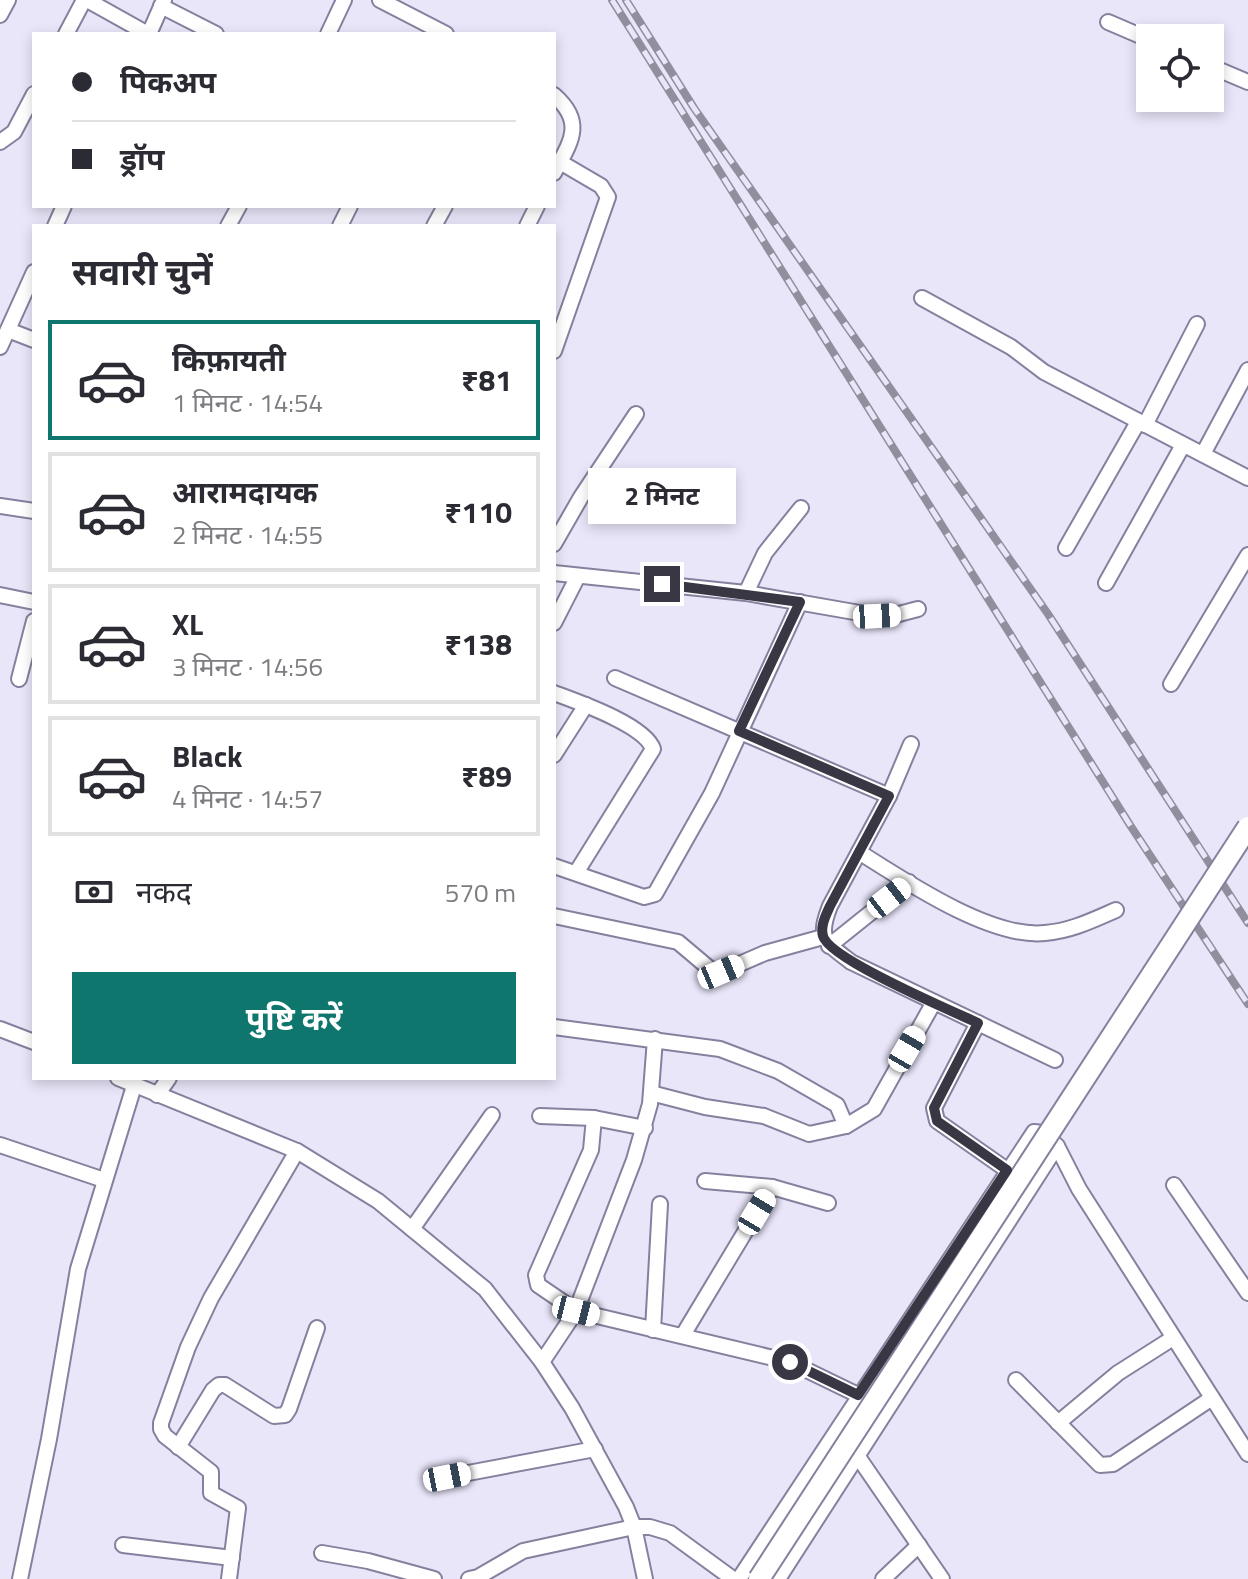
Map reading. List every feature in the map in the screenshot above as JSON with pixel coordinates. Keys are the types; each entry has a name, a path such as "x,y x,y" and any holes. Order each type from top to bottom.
{"main road":[{"path":"759,1579 1248,827"}],"street":[{"path":"0,15 8,0"},
{"path":"67,32 85,0 144,32"},
{"path":"329,32 344,0"},
{"path":"391,2 443,32"},
{"path":"149,32 162,3 213,32"},
{"path":"1108,22 1136,34"},
{"path":"1224,72 1248,82"},
{"path":"556,97 571,115 574,133 557,167 601,186 608,197 556,345"},
{"path":"0,142 14,132 32,98"},
{"path":"0,347 32,276"},
{"path":"922,298 1011,347 1044,372 1248,478"},
{"path":"1066,548 1142,424 1197,324"},
{"path":"8,330 32,339"},
{"path":"1203,454 1248,370"},
{"path":"556,541 636,414"},
{"path":"1106,583 1183,445"},
{"path":"0,506 32,511"},
{"path":"746,593 765,553 801,508"},
{"path":"1171,684 1248,555"},
{"path":"556,573 746,593 877,616 918,609"},
{"path":"556,619 578,576"},
{"path":"0,595 32,602"},
{"path":"556,867 644,897 652,896 712,793 800,602"},
{"path":"19,679 32,629"},
{"path":"615,678 889,796"},
{"path":"556,694 586,705 644,736 653,749 576,873"},
{"path":"556,752 586,705"},
{"path":"911,744 889,796 830,906 823,925 826,942 851,962 1055,1060"},
{"path":"859,852 985,923 1015,933 1043,934 1072,929 1116,910"},
{"path":"556,916 678,942 710,969 721,972 765,953 826,942 909,882"},
{"path":"651,1093 717,1109 764,1116 809,1134 846,1126 874,1109 934,1002"},
{"path":"978,1023 934,1108 937,1121 1007,1170"},
{"path":"556,1027 720,1049 778,1071 837,1105 846,1126"},
{"path":"0,1029 32,1041"},
{"path":"542,1362 576,1311 645,1128 655,1039"},
{"path":"122,1080 297,1151 378,1201 485,1289 542,1362 595,1449 634,1527 645,1579"},
{"path":"157,1095 168,1080"},
{"path":"20,1579 49,1439 78,1269 134,1086"},
{"path":"412,1229 492,1115"},
{"path":"540,1116 594,1118 645,1128"},
{"path":"594,1118 591,1150 535,1279 538,1285 576,1311 790,1362 858,1395"},
{"path":"739,1579 1034,1132 1044,1133 1057,1146 1079,1189 1248,1454"},
{"path":"0,1145 104,1180"},
{"path":"778,1579 1057,1146"},
{"path":"229,1579 238,1508 211,1493 209,1469 165,1436 161,1423 188,1347 242,1243 297,1151"},
{"path":"705,1181 772,1187 828,1203"},
{"path":"1174,1185 1248,1293"},
{"path":"683,1335 772,1187"},
{"path":"653,1330 660,1204"},
{"path":"178,1447 219,1385 225,1385 274,1416 285,1415 317,1328"},
{"path":"1058,1423 1118,1373 1173,1338"},
{"path":"1016,1380 1100,1465 1107,1467 1212,1398"},
{"path":"834,1432 858,1452 942,1579"},
{"path":"447,1477 595,1449"},
{"path":"469,1579 523,1551 634,1527 650,1527 670,1533 733,1579"},
{"path":"123,1545 232,1558"},
{"path":"883,1579 919,1545"},
{"path":"322,1553 368,1561 434,1579"}],"railway":[{"path":"612,0 1130,825 1248,1004"},
{"path":"626,0 694,108 1048,614 1248,923"}],"route":[{"path":"662,584 800,602 739,731 889,796 830,906 823,925 823,937 829,946 851,962 978,1023 934,1108 937,1121 1007,1170 858,1395 790,1362"}]}
